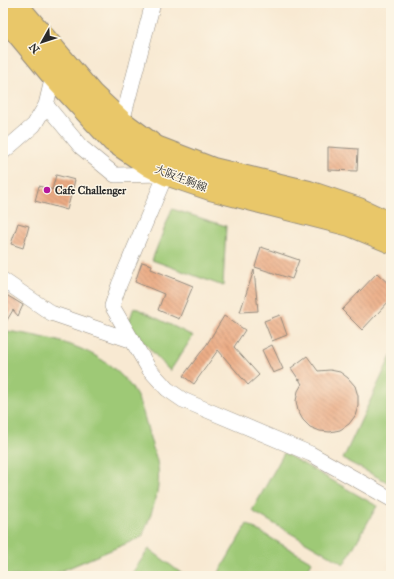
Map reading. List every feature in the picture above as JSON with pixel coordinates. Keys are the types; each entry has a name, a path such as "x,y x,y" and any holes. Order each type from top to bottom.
{"main road":[{"name":"大阪生駒線","path":"15,3 92,94 122,122 156,147 213,169 309,192 359,209 391,224"},
{"name":"大阪生駒線","path":"3,16 53,76 113,141 150,166 166,174 210,189 350,225 391,242"}],"street":[{"path":"122,122 153,3"},
{"path":"3,152 34,125 46,105 53,76"},
{"path":"46,105 81,147 115,174 166,174 118,285 112,306 149,369 167,389 183,400 311,454 391,499"},
{"path":"3,280 52,313 133,341"}],"green space":[{"path":"172,209 226,226 223,286 152,260"},
{"path":"134,307 193,336 170,371 128,325"},
{"path":"7,331 41,337 73,346 89,352 117,371 129,384 140,402 156,456 159,476 157,494 142,537 49,576 3,576 3,332"},
{"path":"391,356 391,484 343,459"},
{"path":"284,453 377,506 344,564 252,511"},
{"path":"247,524 312,562 304,576 217,576"},
{"path":"149,549 185,576 130,576"}],"building":[{"path":"328,147 358,149 357,171 328,170"},
{"path":"56,175 75,180 67,210 35,201 39,186 52,190"},
{"path":"18,223 29,226 23,248 11,244"},
{"path":"261,247 299,260 292,279 255,267"},
{"path":"142,262 152,265 151,269 193,286 179,319 158,310 164,294 135,282"},
{"path":"254,270 258,311 240,312"},
{"path":"377,273 391,286 391,299 362,330 342,310"},
{"path":"3,293 23,305 18,316 13,310 3,327"},
{"path":"280,315 287,335 272,341 264,321"},
{"path":"224,316 245,330 234,347 259,375 248,385 218,350 194,384 183,376 207,344"},
{"path":"272,345 283,369 273,373 262,350"},
{"path":"307,356 318,371 330,370 340,372 355,386 358,396 358,406 355,416 349,424 340,430 330,432 320,431 310,427 303,420 298,411 296,401 298,391 302,384 291,368"}],"place":[{"name":"Cafe Challenger","path":"47,190"}]}
